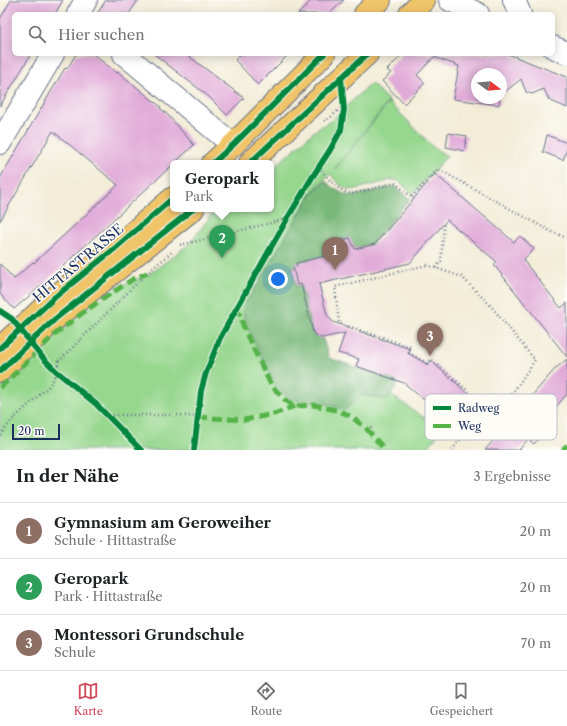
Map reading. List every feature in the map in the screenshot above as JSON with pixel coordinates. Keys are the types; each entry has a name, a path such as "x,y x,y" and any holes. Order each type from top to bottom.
{"main road":[{"path":"367,12 380,0"},
{"path":"412,12 424,0"},
{"path":"216,160 322,56"},
{"path":"253,160 365,56"},
{"name":"HITTASTRASSE","path":"0,348 55,297 113,250 170,201"},
{"name":"HITTASTRASSE","path":"0,371 55,319 189,212"}],"street":[{"path":"79,12 86,0"},
{"path":"450,0 474,12"},
{"path":"514,0 519,12"},
{"path":"555,48 567,53"},
{"path":"0,143 53,56"},
{"path":"126,56 233,145"}],"path":[{"path":"319,167 327,178 347,193 352,194 395,183 413,198 438,169 552,232 567,238"},
{"path":"180,245 287,219"},
{"path":"436,268 441,261 444,223"},
{"path":"0,436 12,420 48,387 53,380 59,361 147,273 186,240"},
{"path":"472,394 431,359 427,363 410,353 411,348 339,323 335,287 428,264 462,277 490,305 535,360 512,394"},
{"path":"109,416 198,417"},
{"path":"368,431 372,427"},
{"path":"452,450 460,440"}],"green space":[{"path":"371,83 389,101 334,170 389,102 434,148 447,156 413,194 397,180 352,190 345,188 330,174 312,192 249,302 264,344 388,393 425,418 425,440 434,440 426,450 0,450 0,384 14,369 59,327 117,287 151,273 189,244 214,212 274,212 274,167 317,129 332,120"},
{"path":"325,181 341,193 353,196 395,186 410,199 372,244 355,248 350,238 338,241 338,252 296,263 297,267 292,268 296,286 301,285 312,332 314,336 323,339 329,358 399,382 388,400 363,395 345,410 327,404 298,401 288,397 280,391 274,383 244,321 244,306 313,192"}],"building":[{"path":"11,0 63,0 56,12 12,12 12,56 30,56 0,106 0,19"},
{"path":"106,0 138,0 130,12 98,12"},
{"path":"312,0 344,0 331,12 300,12"},
{"path":"75,56 96,56 161,107 160,108 194,145 178,160 170,160 170,167 49,279 14,309 0,294 0,264 14,279 33,262 34,263 118,185 53,131 0,221 0,178 65,68 67,69"},
{"path":"157,56 189,56 244,98 227,115 208,96"},
{"path":"239,56 287,56 258,85 235,60"},
{"path":"401,56 513,56 567,77 567,108 549,100 544,89 532,94 526,92 521,79 507,90 507,68 471,68 471,101 453,99 459,66 434,57 417,75 425,83 404,104 382,81 391,73 387,70"},
{"path":"448,133 467,136 464,151 446,147"},
{"path":"547,135 567,143 567,149 563,160 543,152"},
{"path":"435,174 514,242 520,236 534,249 523,260 561,308 567,303 567,357 494,265 497,262 447,220 410,263 319,284 327,315 333,322 410,349 408,353 428,365 431,361 468,394 425,394 425,401 404,383 356,366 359,359 338,353 345,333 322,338 315,335 313,332 301,284 297,285 293,268 297,267 296,263 338,253 338,241 350,238 355,249 375,244"},
{"path":"567,359 567,394 557,406 557,394 533,394 555,369"},
{"path":"494,440 527,440 519,450 485,450"},
{"path":"529,440 538,440 534,444"}],"marked path":[{"path":"0,388 54,335 85,311 133,279 147,273"},
{"path":"237,306 245,331 271,385 285,400 295,406 314,405 340,411 365,427 385,450"},
{"path":"198,417 244,420 274,414 295,406"},
{"path":"563,450 567,445"}],"cycle path":[{"path":"216,160 322,56"},
{"path":"253,160 365,56"},
{"path":"194,450 201,391 206,373 220,338 287,219 341,130 344,109 341,78"},
{"path":"0,348 55,297 113,250 170,201"},
{"path":"0,371 55,319 189,212"},
{"path":"0,311 12,319 43,358 56,371 96,404 141,450"}],"place":[{"name":"Geropark","path":"222,258"},
{"name":"Gymnasium am Geroweiher","path":"335,270"},
{"name":"Montessori Grundschule","path":"430,356"}]}
